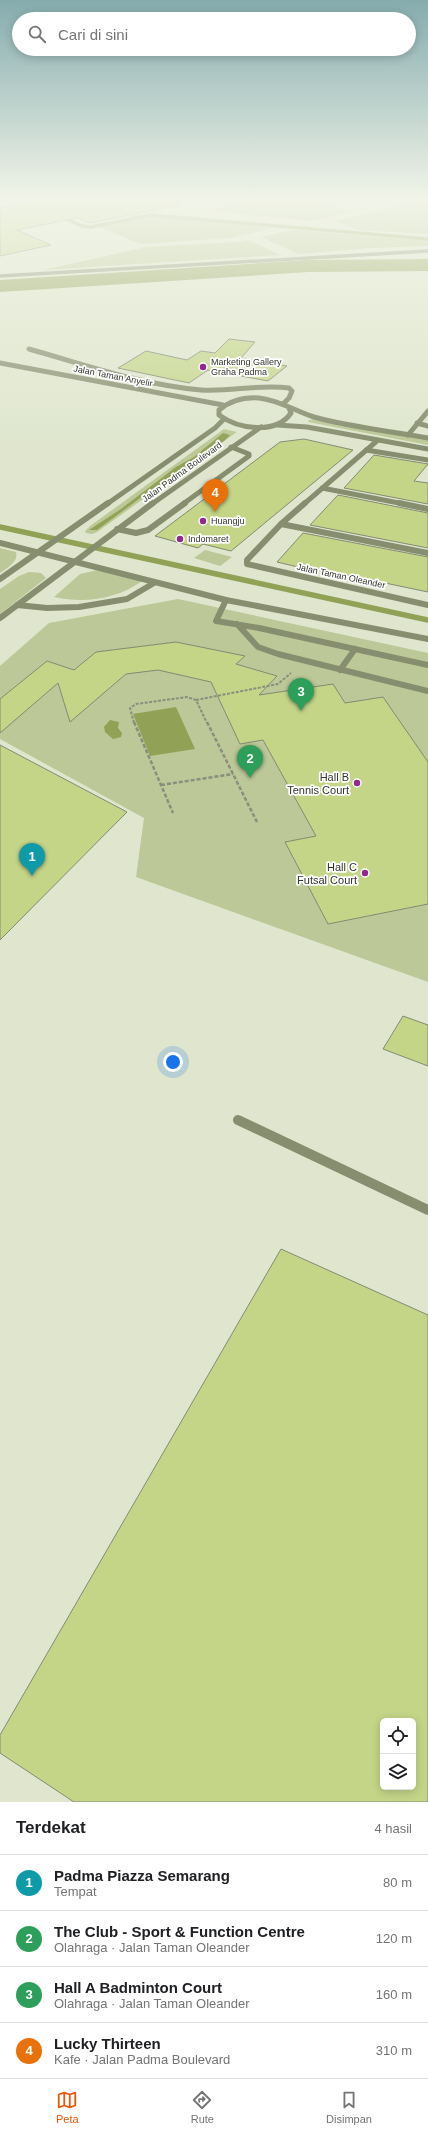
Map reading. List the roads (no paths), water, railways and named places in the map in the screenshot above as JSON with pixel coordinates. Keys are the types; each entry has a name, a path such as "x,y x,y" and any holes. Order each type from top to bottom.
{"street":[{"path":"29,349 127,376 202,390 256,386 289,388 292,391 292,394 283,404"},
{"name":"Jalan Taman Anyelir","path":"0,363 223,405"},
{"path":"189,399 202,390"},
{"path":"428,438 315,417 289,408 283,404 263,399 252,398 240,400 223,405 219,410 219,415 223,420 239,426 261,427 274,425 307,428 428,449"},
{"path":"274,425 290,417 292,412 289,408"},
{"path":"408,435 428,411"},
{"name":"Jalan Padma Boulevard","path":"38,552 215,428 223,420"},
{"path":"417,424 428,426"},
{"name":"Jalan Padma Boulevard","path":"75,561 231,447 261,427"},
{"path":"281,524 378,440"},
{"path":"115,531 136,533 148,530 249,456 249,454 231,447"},
{"path":"366,450 428,460"},
{"path":"322,488 428,509"},
{"path":"281,524 428,553"},
{"name":"Jalan Taman Oleander","path":"281,524 247,560 251,566 428,604"},
{"path":"0,544 75,561 154,583 226,600 428,639"},
{"path":"0,579 38,552"},
{"path":"0,618 75,561"},
{"path":"17,605 47,608 79,607 127,599 154,583"},
{"path":"226,600 216,621 237,624 428,665"},
{"path":"237,624 258,647 340,670 428,691"},
{"path":"340,670 355,649"},
{"path":"238,1120 428,1210"}],"waterway":[{"path":"0,286 91,280"},
{"path":"0,527 428,620"}],"place":[{"name":"Marketing Gallery Graha Padma","path":"203,367"},
{"name":"Lucky Thirteen","path":"215,512"},
{"name":"Huangju","path":"203,521"},
{"name":"Indomaret","path":"180,539"},
{"name":"Hall A Badminton Court","path":"301,711"},
{"name":"The Club - Sport & Function Centre","path":"250,778"},
{"name":"Hall B Tennis Court","path":"357,783"},
{"name":"Hall C Futsal Court","path":"365,873"},
{"name":"Padma Piazza Semarang","path":"32,876"}]}
